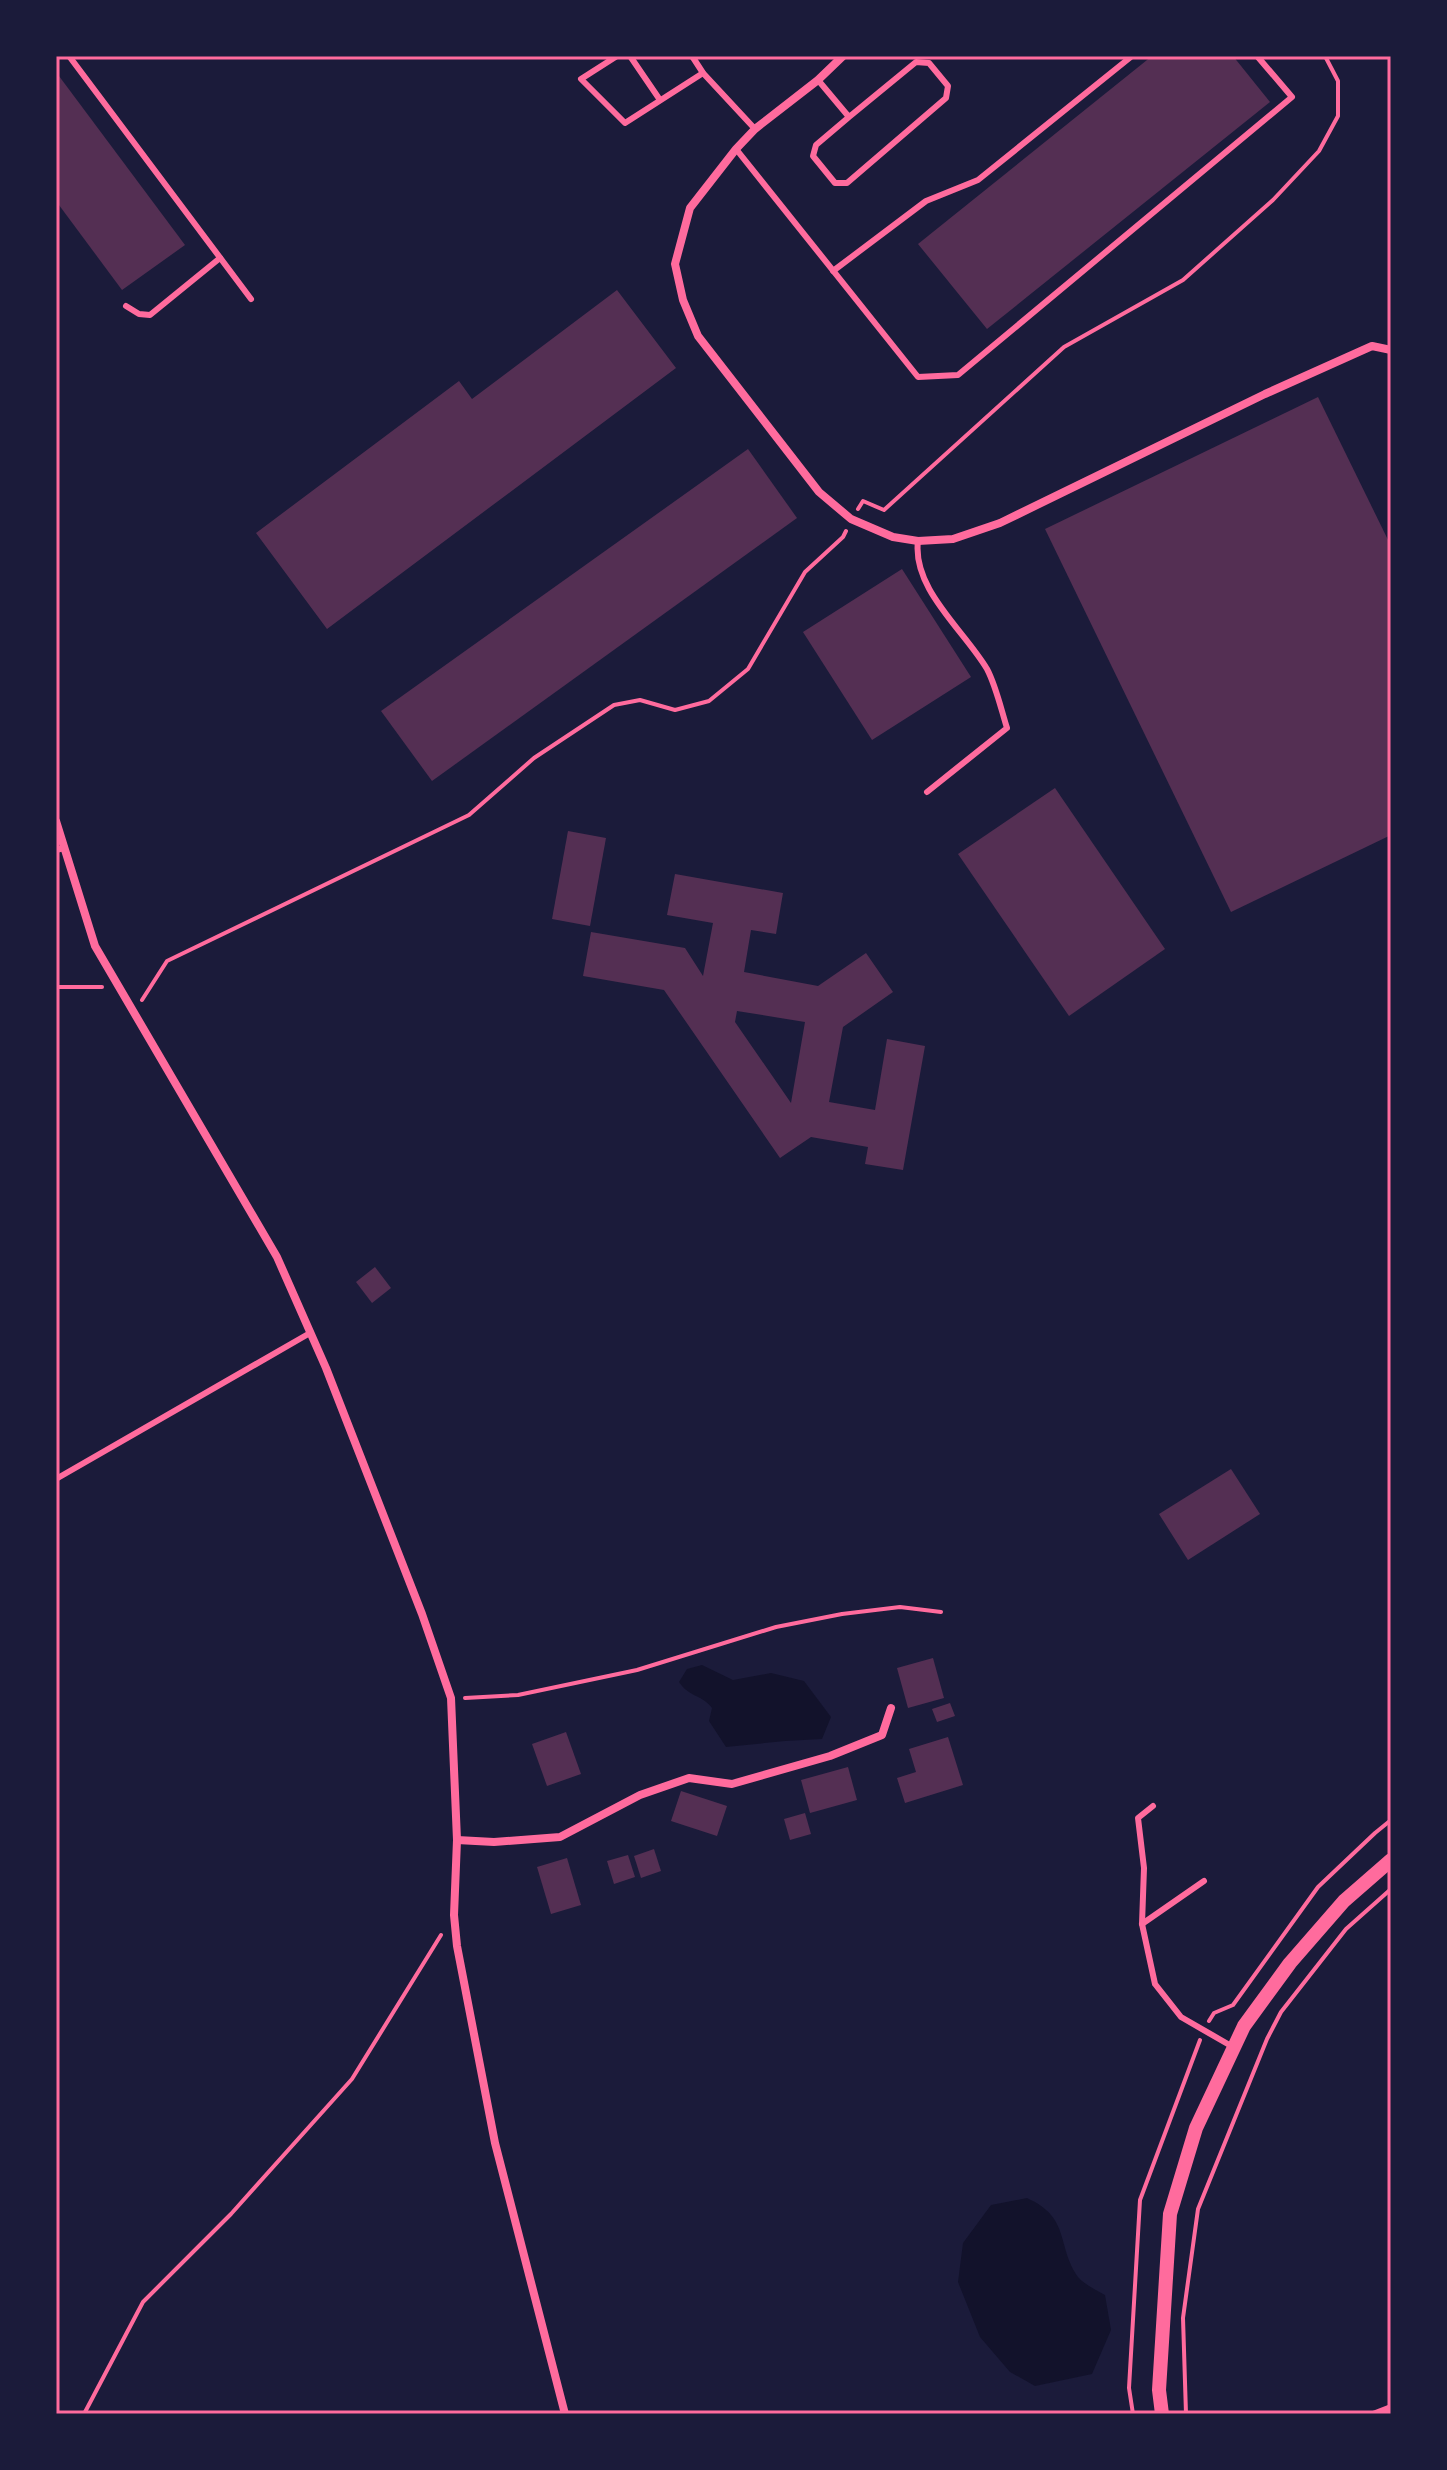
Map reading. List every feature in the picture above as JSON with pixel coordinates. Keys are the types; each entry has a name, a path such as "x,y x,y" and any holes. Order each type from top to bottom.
{"street":[{"path":"843,56 818,80 755,129 736,149 690,208 675,264 683,300 698,336 819,492 851,519 893,537 918,541 953,539 1000,523 1265,394 1372,346 1391,350"},
{"path":"56,821 60,849 95,946 277,1257 417,1600 451,1698 457,1840 454,1915 457,1946 495,2143 565,2414"},
{"path":"457,1840 494,1842 560,1837 640,1795 689,1778 732,1784 830,1756 882,1735 891,1708"},
{"path":"1162,2414 1159,2390 1170,2214 1196,2128 1244,2026 1290,1963 1344,1901 1391,1860"}],"lane":[{"path":"69,56 251,299"},
{"path":"617,56 581,79 625,123 703,73"},
{"path":"630,56 660,100"},
{"path":"692,56 703,73 755,129"},
{"path":"833,271 926,201 978,180 1132,56"},
{"path":"736,149 918,377 958,375 1292,97 1257,56"},
{"path":"916,62 929,63 948,86 946,98 847,183 835,183 813,156 816,145 849,117 916,62"},
{"path":"818,80 849,117"},
{"path":"126,306 139,314 150,315 220,258"},
{"path":"918,541 916,557 924,582 988,671 1007,728 927,792"},
{"path":"56,1479 310,1333"},
{"path":"1153,1806 1138,1818 1144,1868 1142,1924 1155,1984 1181,2017 1233,2047"},
{"path":"1142,1924 1204,1881"},
{"path":"1373,2414 1391,2407"}],"path":[{"path":"134,1012 167,961 469,815 534,758 614,705 640,700 675,710 709,701 748,669 805,572 843,537 863,501 884,510 1064,347 1183,280 1273,200 1319,151 1338,116 1338,81 1325,56"},
{"path":"56,987 103,987 122,992"},
{"path":"451,1698 518,1695 637,1670 776,1627 842,1614 900,1607 941,1612"},
{"path":"1186,2414 1183,2318 1198,2209 1267,2039 1281,2012 1346,1929 1391,1889"},
{"path":"84,2414 143,2302 231,2214 352,2079 454,1915"}],"shaded area":[{"path":"702,1665 733,1680 771,1673 804,1681 831,1717 822,1739 726,1747 709,1721 712,1708 679,1682 687,1669"},
{"path":"1027,2198 1041,2206 1057,2223 1078,2277 1105,2295 1111,2330 1092,2374 1035,2386 1010,2372 980,2337 958,2282 963,2243 991,2205"}],"building":[{"path":"1152,56 1233,56 1270,102 987,329 918,244"},
{"path":"56,72 185,245 122,290 56,201"},
{"path":"617,290 676,368 327,629 256,533 459,381 472,399"},
{"path":"1318,397 1391,546 1391,835 1231,912 1045,529"},
{"path":"748,449 797,518 432,781 381,711"},
{"path":"902,569 971,677 872,740 803,632"},
{"path":"1055,788 1165,949 1069,1016 958,854"},
{"path":"568,831 606,838 590,926 552,919"},
{"path":"675,874 783,893 776,934 751,930 744,972 818,986 866,953 893,992 843,1027 829,1102 875,1110 887,1039 925,1046 903,1170 865,1164 868,1147 811,1137 780,1158 664,990 583,976 591,932 685,948 703,976 713,923 667,915","holes":["737,1011 805,1022 791,1103 735,1022"]},
{"path":"375,1267 391,1288 372,1303 356,1282"},
{"path":"1231,1469 1260,1514 1188,1560 1159,1514"},
{"path":"933,1658 944,1698 908,1708 897,1668"},
{"path":"950,1703 955,1716 937,1722 932,1709"},
{"path":"566,1732 581,1774 547,1786 532,1744"},
{"path":"948,1737 963,1785 905,1803 897,1778 916,1772 909,1749"},
{"path":"848,1767 857,1800 810,1813 801,1780"},
{"path":"681,1791 727,1806 717,1836 671,1821"},
{"path":"805,1813 811,1834 790,1840 784,1819"},
{"path":"654,1849 661,1871 641,1878 634,1856"},
{"path":"628,1855 635,1877 614,1884 607,1861"},
{"path":"567,1858 581,1905 551,1914 537,1867"}]}
